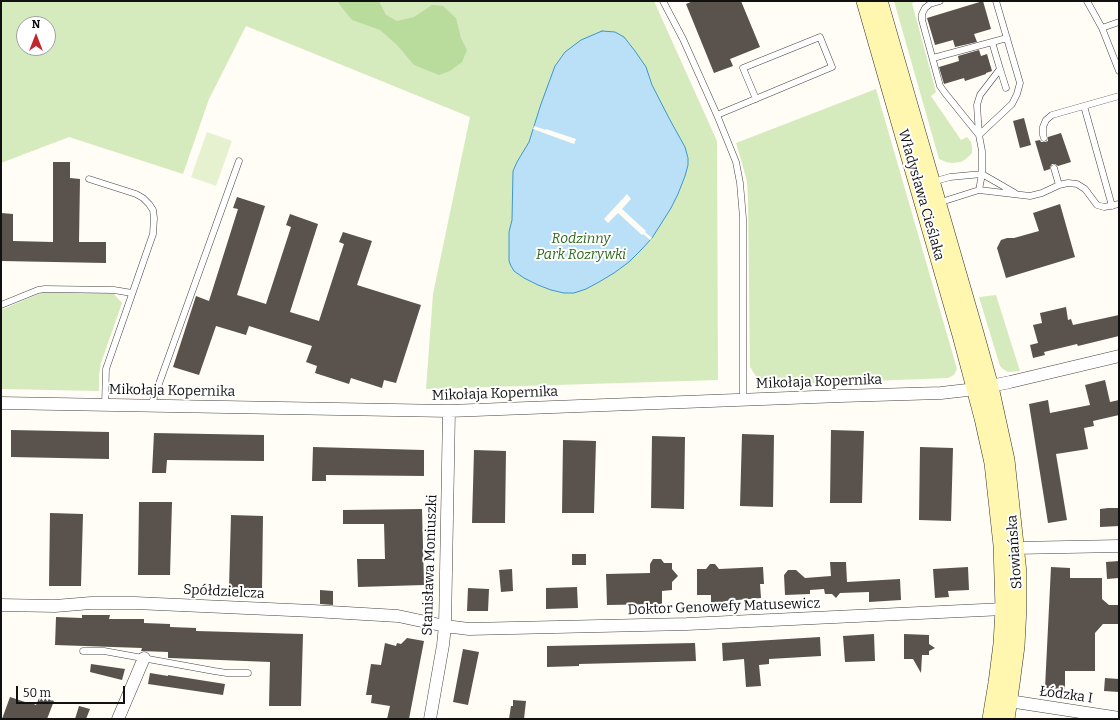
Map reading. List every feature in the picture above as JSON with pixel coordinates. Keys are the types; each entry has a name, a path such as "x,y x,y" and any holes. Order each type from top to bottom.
{"street":[{"name":"Władysława Cieślaka","path":"865,1 925,184"},
{"name":"Władysława Cieślaka","path":"879,1 931,205 975,333 983,388"},
{"name":"Mikołaja Kopernika","path":"1,403 449,411 941,393 983,388 1119,356"},
{"name":"Słowiańska","path":"983,388 1006,460 1018,573 1016,646 1006,719"},
{"name":"Słowiańska","path":"983,388 983,418 993,463 1002,545 1004,609 1002,644 991,719"},
{"name":"Stanisława Moniuszki","path":"430,719 445,626 449,411"},
{"path":"1016,548 1119,546"},
{"name":"Spółdzielcza","path":"1,605 55,606 134,602 398,616 445,626"},
{"name":"Doktor Genowefy Matusewicz","path":"445,626 469,629 687,624 1004,609"},
{"path":"118,719 144,658"},
{"name":"Łódzka I","path":"1009,701 1119,718"}],"lane":[{"path":"663,1 683,39 736,162 742,198 743,218 743,400"},
{"path":"940,1 930,4 925,8 922,14 922,20 940,86 979,135"},
{"path":"979,135 1012,104 1020,83 996,1"},
{"path":"1087,1 1102,28 1119,71"},
{"path":"1102,28 1119,22"},
{"path":"717,115 756,99 832,67 820,37 743,68 756,99"},
{"path":"932,58 1007,38"},
{"path":"992,42 1006,88"},
{"path":"979,190 982,174 982,151 979,135 977,105 980,95 1000,69"},
{"path":"1044,138 1043,127 1046,120 1052,115 1119,96"},
{"path":"1084,106 1112,206"},
{"path":"151,406 239,161"},
{"path":"1054,168 1059,186"},
{"path":"925,184 950,177 982,174 1016,194"},
{"path":"88,179 136,194 143,198 149,204 154,218 153,234 106,369 105,405"},
{"path":"931,205 979,190 1030,196 1068,183 1077,184 1084,189 1097,205 1104,207 1119,204"},
{"path":"1,305 44,289 114,290 132,293"},
{"path":"83,651 104,651 227,673 248,673"}],"green space":[{"name":"Rodzinny Park Rozrywki","path":"1,1 654,1 717,141 718,380 426,389 433,294 470,117 246,26 209,99 183,174 69,137 1,163"},
{"path":"338,1 379,1 386,15 397,21 414,17 432,5 443,6 456,18 461,38 467,50 462,62 450,71 439,75 414,65 397,45 380,30 352,20"},
{"path":"894,1 917,1 912,3 936,92 931,96 961,140 967,137 971,142 972,153 961,162 952,163 939,159"},
{"path":"876,89 957,369 954,375 948,378 769,385 757,378 750,367 747,182 736,143"},
{"path":"207,132 232,141 216,186 191,177"},
{"path":"43,292 113,293 122,303 101,363 99,391 1,389 1,310"},
{"path":"996,295 1020,371 1008,372 1000,366 979,297"}],"water":[{"path":"602,31 615,32 624,37 646,67 652,85 685,147 688,165 678,194 671,208 652,238 641,250 629,262 599,282 574,293 564,293 551,290 524,278 514,271 511,266 509,261 509,232 512,220 513,171 529,142 555,66 565,52 581,40"}],"pier":[{"path":"534,126 576,139 574,144 533,129"},
{"path":"627,194 631,199 622,209 646,231 645,232 652,238 650,240 643,234 642,235 618,213 608,223 604,219"}],"building":[{"path":"693,1 741,1 760,47 730,59 733,66 714,73 686,4"},
{"path":"983,1 991,29 974,34 977,42 955,47 953,40 935,45 927,18"},
{"path":"979,50 981,56 987,54 992,71 965,81 964,78 944,84 939,67 959,61 958,56"},
{"path":"1024,118 1031,145 1020,148 1013,121"},
{"path":"1061,133 1071,162 1058,166 1052,164 1050,169 1044,171 1035,141 1040,140 1041,142 1045,142 1048,141 1048,137"},
{"path":"53,162 70,162 70,178 80,179 79,242 106,242 106,263 1,261 1,213 13,214 13,241 53,242"},
{"path":"237,197 265,206 237,295 266,304 291,227 286,225 290,214 318,224 290,312 319,321 344,244 339,242 343,232 372,241 357,285 421,305 396,383 384,380 382,388 351,378 349,384 315,373 317,366 306,362 312,346 249,326 246,335 216,326 199,375 173,367 196,296 209,301 238,209 233,208"},
{"path":"1060,204 1075,257 1006,278 997,248 1001,240 1039,231 1033,213"},
{"path":"1066,307 1068,320 1071,319 1073,325 1119,315 1119,336 1078,346 1077,344 1044,352 1045,355 1033,358 1030,345 1038,343 1033,325 1042,323 1040,313"},
{"path":"1105,380 1110,402 1119,400 1119,415 1093,421 1094,426 1084,428 1088,449 1056,454 1067,520 1048,523 1029,404 1048,400 1050,413 1090,405 1085,385"},
{"path":"11,430 109,432 109,459 11,457"},
{"path":"831,430 864,431 862,503 830,503"},
{"path":"154,433 264,435 264,461 167,460 166,473 152,473"},
{"path":"742,434 774,435 773,507 740,506"},
{"path":"652,436 685,437 684,509 651,508"},
{"path":"563,440 596,441 594,513 562,513"},
{"path":"313,447 424,450 424,476 326,475 326,481 312,481"},
{"path":"920,447 953,448 951,521 919,520"},
{"path":"474,450 506,451 505,523 472,523"},
{"path":"139,502 172,502 170,575 138,575"},
{"path":"1119,508 1119,526 1100,527 1100,509"},
{"path":"422,509 424,585 358,587 357,559 385,559 384,524 343,524 343,510"},
{"path":"50,513 83,514 81,586 49,586"},
{"path":"231,515 263,516 262,588 229,588"},
{"path":"572,554 586,554 586,565 572,565"},
{"path":"653,559 661,559 664,563 672,563 672,569 678,576 672,582 672,590 662,591 662,604 607,605 606,574 650,573 650,564"},
{"path":"1119,561 1119,578 1107,579 1106,562"},
{"path":"830,562 846,562 847,582 900,579 901,600 869,602 869,592 840,593 836,598 832,594 825,594 824,589 810,590 810,594 785,595 784,575 788,570 796,570 805,578 831,576"},
{"path":"710,564 715,564 719,569 763,567 764,584 760,584 761,598 725,601 725,603 711,603 711,595 697,595 697,569 706,569"},
{"path":"968,567 969,590 948,591 949,597 935,598 933,569"},
{"path":"1051,567 1070,568 1070,578 1102,578 1102,599 1109,605 1119,605 1119,624 1103,624 1095,633 1095,671 1065,671 1065,689 1045,688"},
{"path":"512,569 513,591 501,592 499,570"},
{"path":"577,587 578,608 546,609 546,588"},
{"path":"468,588 489,589 488,611 467,611"},
{"path":"320,590 333,591 333,605 320,604"},
{"path":"82,615 110,615 109,619 144,619 144,623 170,624 170,627 196,628 196,631 303,634 301,706 269,706 270,662 168,658 168,652 141,651 142,648 55,645 56,617 82,618"},
{"path":"874,634 875,661 845,662 843,636"},
{"path":"904,634 929,635 929,644 935,648 929,651 929,655 922,655 921,673 913,659 904,659"},
{"path":"820,637 821,656 769,659 769,664 759,665 761,686 746,687 744,659 723,661 722,643"},
{"path":"407,638 424,641 409,719 387,719 390,706 371,703 372,695 366,695 371,664 381,665 385,643 396,646 397,643 401,644"},
{"path":"695,643 696,661 579,664 579,666 547,667 547,646"},
{"path":"463,649 479,652 468,705 453,702"},
{"path":"91,664 125,669 122,680 90,672"},
{"path":"150,673 225,684 223,695 148,684"},
{"path":"1105,678 1119,679 1119,692 1104,691"},
{"path":"40,696 54,701 47,719 2,719 10,697 36,705"},
{"path":"513,700 526,701 524,719 509,719 511,706 513,706"},
{"path":"79,706 90,709 86,719 75,719"}]}
